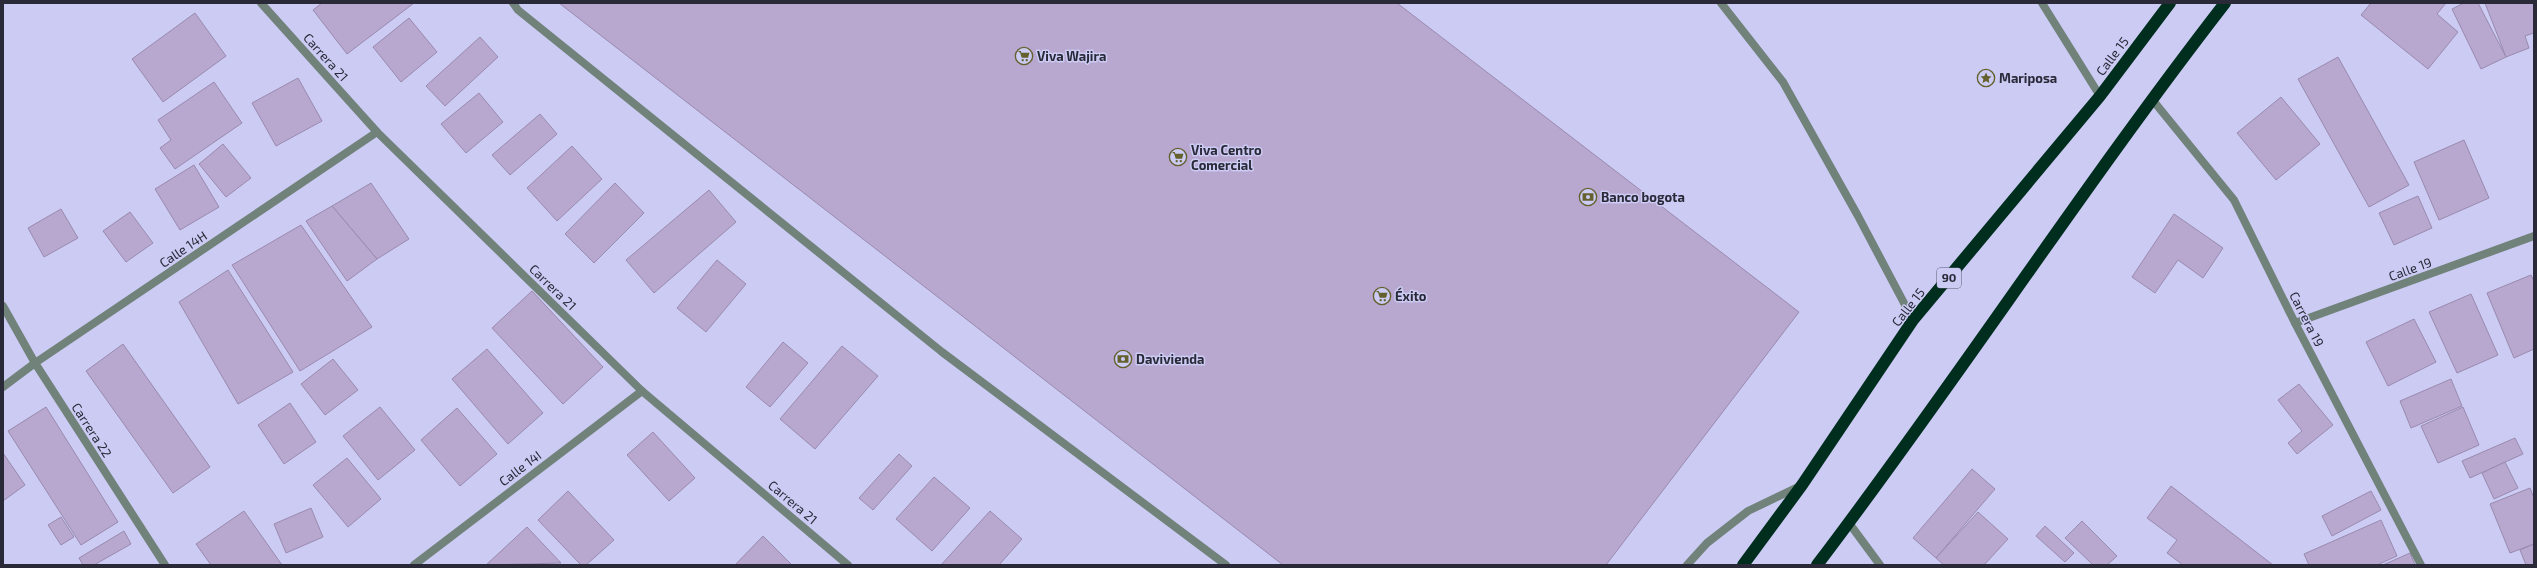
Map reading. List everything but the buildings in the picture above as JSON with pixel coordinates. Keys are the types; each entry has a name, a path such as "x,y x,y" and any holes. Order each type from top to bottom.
{"highway":[{"name":"Calle 15","path":"1743,565 1802,485 1913,320 2100,96 2170,3"},
{"path":"1817,565 1849,523 2151,98 2225,3"}],"street":[{"name":"Carrera 21","path":"262,3 377,132 642,391 848,565"},
{"path":"513,3 518,10 942,352 1226,565"},
{"path":"1721,3 1783,82 1913,320"},
{"path":"2042,3 2100,96"},
{"name":"Carrera 19","path":"2151,98 2234,200 2295,323 2421,565"},
{"name":"Calle 14H","path":"3,387 35,363 377,132"},
{"name":"Calle 19","path":"2295,323 2534,236"},
{"name":"Carrera 22","path":"3,306 35,363 165,565"},
{"name":"Calle 14I","path":"414,565 642,391"},
{"path":"1687,565 1707,543 1748,511 1802,485"},
{"path":"1849,523 1880,565"}],"place":[{"name":"Viva Wajira","path":"1024,56"},
{"name":"Mariposa","path":"1986,78"},
{"name":"Viva Centro Comercial","path":"1178,157"},
{"name":"Banco bogota","path":"1588,197"},
{"name":"Éxito","path":"1382,296"},
{"name":"Davivienda","path":"1123,359"}]}
